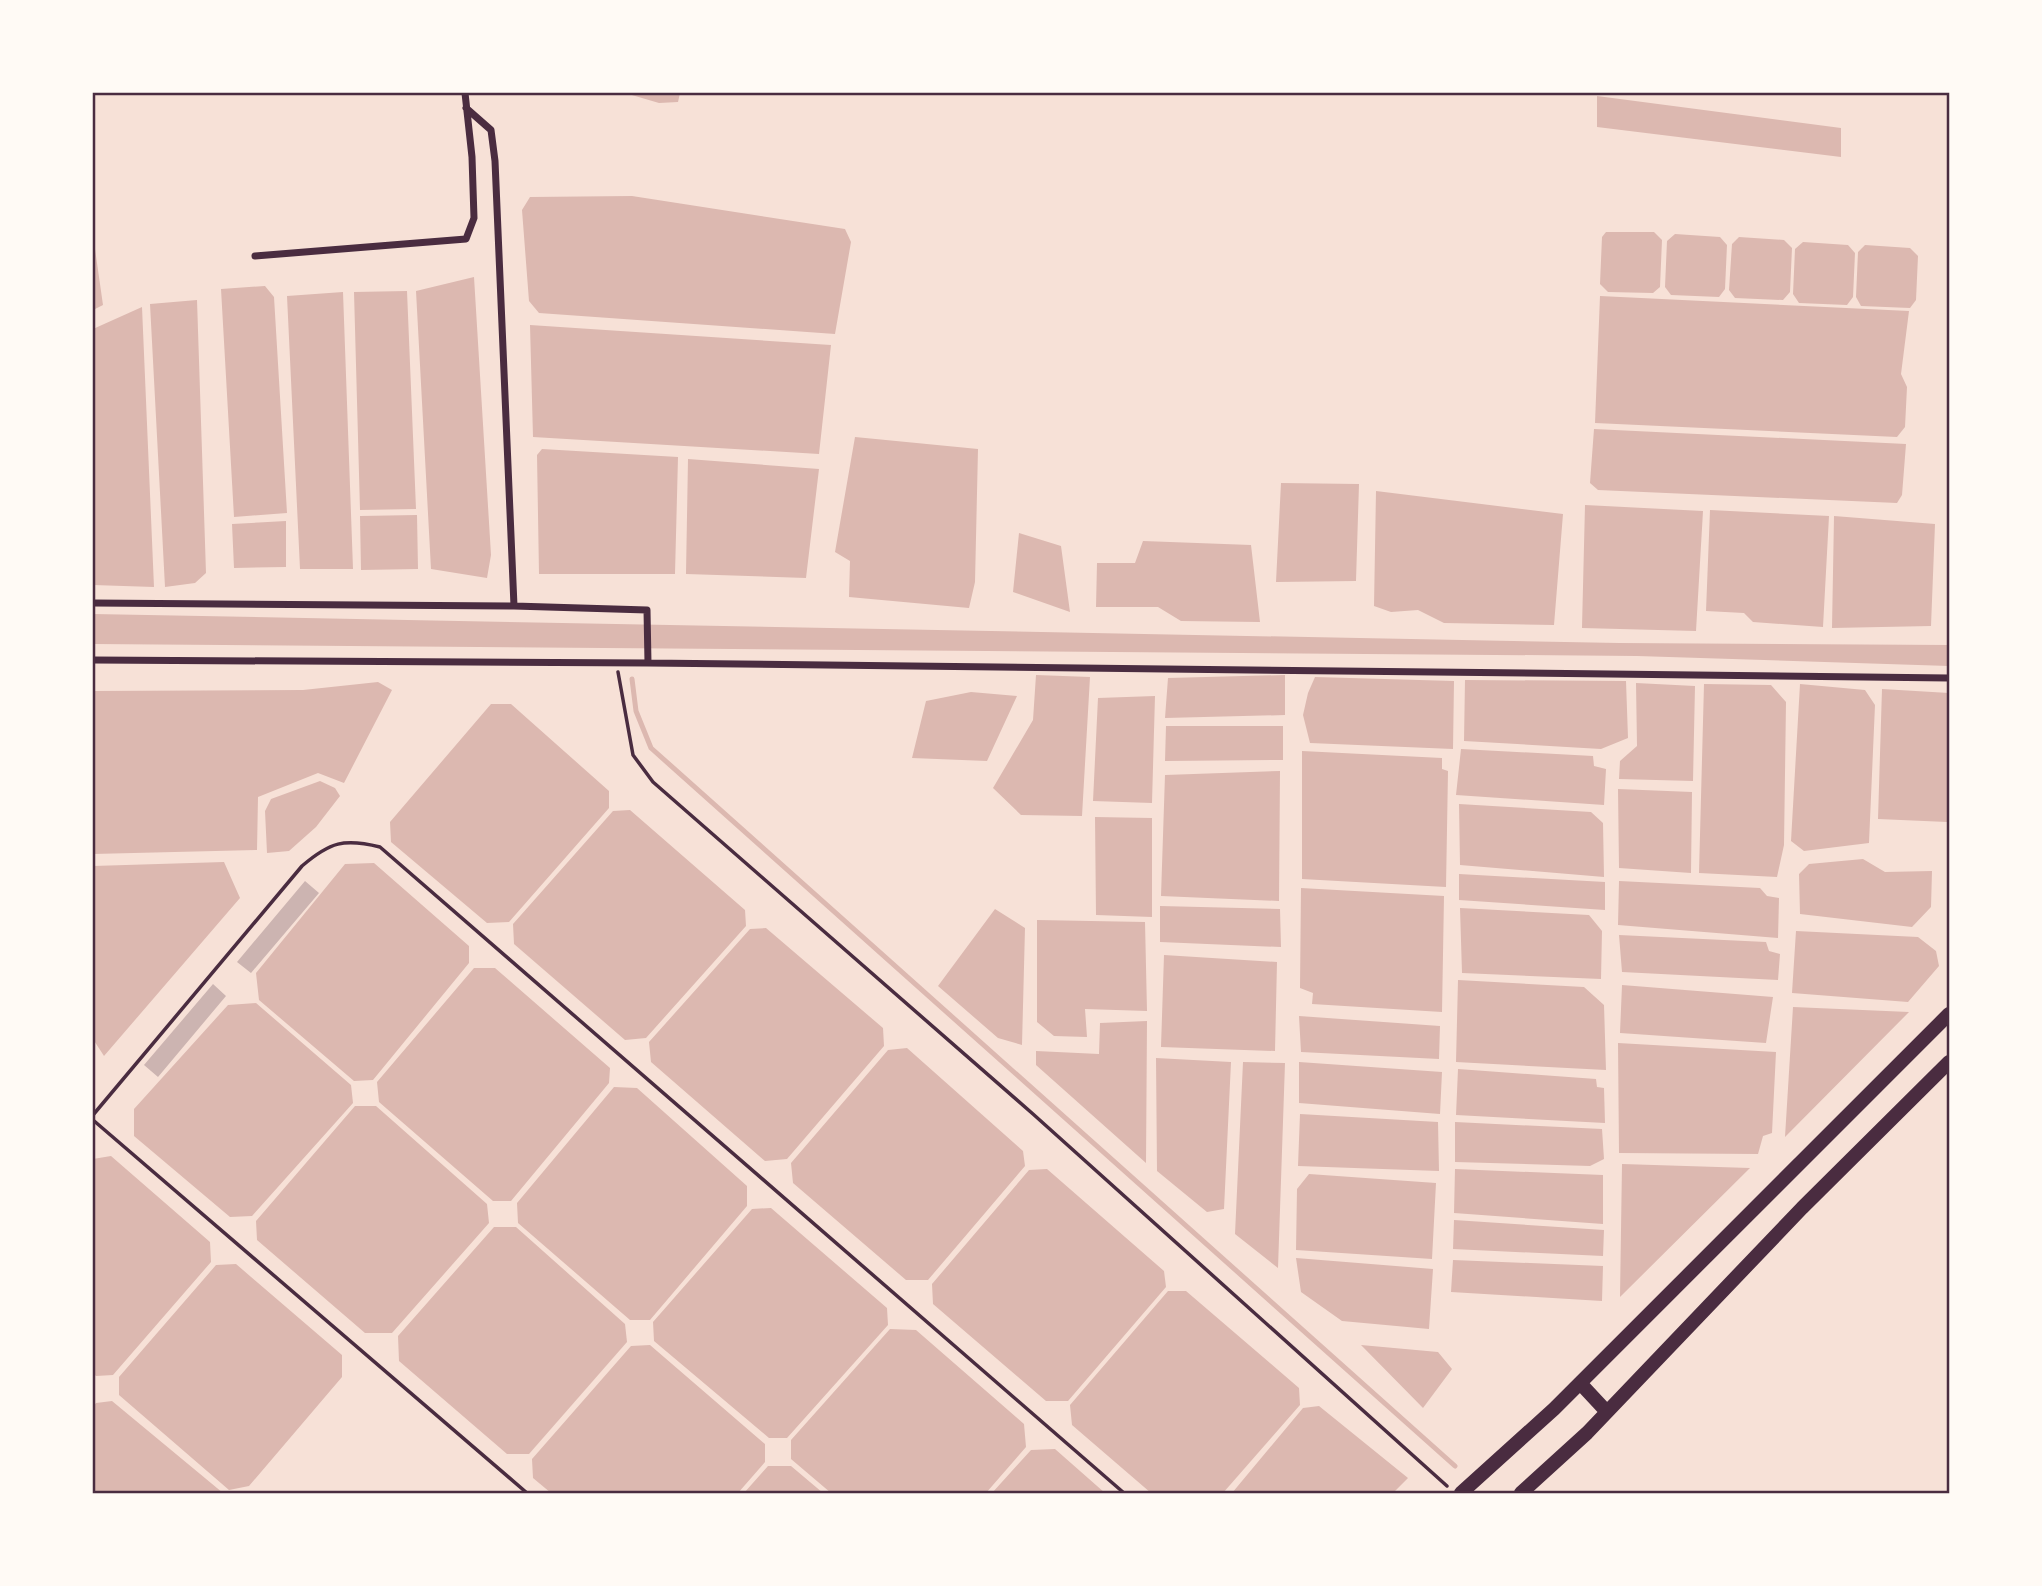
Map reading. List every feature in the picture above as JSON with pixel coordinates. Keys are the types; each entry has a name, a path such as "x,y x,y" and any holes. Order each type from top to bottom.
{"highway":[{"path":"1461,1493 1554,1409 1949,1014"},
{"path":"1521,1493 1607,1412 1793,1218 1949,1062"},
{"path":"1580,1383 1607,1412"}],"street":[{"path":"255,257 466,239 474,218 472,157 465,93"},
{"path":"466,108 491,130 495,161 514,606"},
{"path":"93,603 514,606 647,610 648,663"},
{"path":"93,660 648,663 1949,678"}],"path":[{"path":"617,663 633,755 653,782 1033,1114 1455,1493"},
{"path":"527,1493 93,1117 302,866 320,850 340,843 359,842 380,847 1124,1493"}],"shaded area":[{"path":"625,93 680,93 678,102 659,103"},
{"path":"1597,96 1841,128 1841,157 1597,127"},
{"path":"632,196 845,229 851,242 835,334 539,313 529,301 522,210 530,197"},
{"path":"1606,232 1654,232 1662,240 1660,287 1653,293 1608,292 1600,284 1602,237"},
{"path":"1675,234 1720,237 1727,245 1725,289 1719,297 1671,295 1665,287 1667,241"},
{"path":"93,235 103,305 93,310"},
{"path":"1739,237 1784,240 1792,248 1790,292 1783,300 1735,298 1729,290 1732,244"},
{"path":"1803,242 1848,245 1855,253 1853,297 1847,305 1799,303 1793,294 1795,249"},
{"path":"1865,245 1910,248 1918,256 1916,300 1910,308 1861,306 1856,297 1858,252"},
{"path":"474,277 491,555 487,578 431,569 416,291"},
{"path":"265,286 274,297 287,513 234,517 221,289"},
{"path":"407,291 416,509 360,510 354,292"},
{"path":"343,292 353,569 300,569 287,296"},
{"path":"1600,296 1909,311 1901,374 1907,387 1905,427 1897,437 1595,423"},
{"path":"197,300 206,573 195,583 165,587 150,304"},
{"path":"142,307 154,587 93,585 93,329"},
{"path":"530,325 831,345 819,454 533,437"},
{"path":"1594,429 1906,444 1902,495 1897,503 1598,490 1590,483"},
{"path":"855,437 978,449 975,582 969,608 849,597 850,561 835,552"},
{"path":"542,449 678,457 675,574 539,574 537,455"},
{"path":"688,459 819,469 806,578 686,574"},
{"path":"1281,483 1359,484 1356,581 1276,582"},
{"path":"1376,491 1563,514 1554,625 1444,623 1418,610 1391,612 1374,606"},
{"path":"1585,505 1703,511 1696,631 1582,628"},
{"path":"1710,510 1829,516 1823,627 1753,622 1744,613 1706,611"},
{"path":"417,515 418,569 361,570 360,516"},
{"path":"1834,516 1935,524 1931,626 1832,628"},
{"path":"286,521 286,567 234,568 232,524"},
{"path":"1019,533 1061,546 1070,612 1013,592"},
{"path":"1143,541 1251,545 1260,622 1181,621 1158,607 1096,607 1097,563 1135,563"},
{"path":"93,614 1619,643 1949,645 1949,666 1637,656 93,644"},
{"path":"1036,675 1090,677 1082,816 1021,815 993,788 1033,720"},
{"path":"1285,675 1285,715 1165,718 1168,678"},
{"path":"1315,677 1454,681 1453,749 1310,743 1303,715"},
{"path":"1465,680 1626,681 1628,738 1601,749 1464,741"},
{"path":"378,682 392,690 344,783 318,773 258,797 257,850 93,854 93,691 303,690"},
{"path":"1636,683 1695,686 1693,781 1619,779 1620,761 1637,746"},
{"path":"1704,684 1771,685 1786,702 1784,845 1777,877 1699,873"},
{"path":"1800,684 1865,690 1875,705 1869,843 1804,851 1791,841"},
{"path":"1882,689 1949,693 1947,822 1878,819"},
{"path":"971,692 1017,696 987,761 912,758 926,701"},
{"path":"1155,696 1152,803 1093,801 1098,698"},
{"path":"491,704 511,704 609,791 609,808 509,922 487,923 391,842 390,822"},
{"path":"1166,726 1283,726 1283,760 1165,761"},
{"path":"1461,749 1593,756 1594,766 1606,769 1604,805 1456,795"},
{"path":"1302,751 1442,758 1442,769 1448,771 1446,887 1302,879"},
{"path":"1280,771 1279,901 1161,896 1165,775"},
{"path":"320,781 335,788 340,796 316,827 289,851 267,853 265,811 271,799"},
{"path":"1618,789 1692,792 1691,873 1619,868"},
{"path":"1459,804 1591,812 1603,823 1604,877 1460,865"},
{"path":"630,810 745,910 746,926 646,1038 625,1040 514,944 513,924 613,811"},
{"path":"1095,817 1152,818 1152,917 1096,915"},
{"path":"1863,859 1885,872 1932,871 1931,907 1912,927 1800,914 1799,874 1809,864"},
{"path":"224,862 240,898 104,1056 93,1039 93,866"},
{"path":"374,863 469,946 469,963 373,1080 354,1081 259,1000 256,973 345,864"},
{"path":"1459,874 1605,882 1605,910 1459,900"},
{"path":"1619,881 1760,888 1767,896 1779,898 1778,938 1618,925"},
{"path":"1301,888 1444,896 1442,1012 1312,1004 1313,993 1300,988"},
{"path":"1160,906 1280,909 1281,947 1160,942"},
{"path":"1460,908 1589,915 1602,931 1601,979 1462,973"},
{"path":"995,909 1025,928 1022,1045 998,1038 938,986"},
{"path":"1037,920 1145,922 1147,1011 1085,1009 1087,1037 1054,1036 1037,1022"},
{"path":"766,928 883,1028 884,1046 787,1159 765,1161 651,1062 649,1042 750,929"},
{"path":"1796,931 1918,937 1936,951 1939,966 1908,1002 1792,993"},
{"path":"1619,935 1766,942 1769,951 1780,954 1778,980 1622,972"},
{"path":"1164,955 1277,962 1275,1051 1161,1047"},
{"path":"474,968 495,968 610,1068 609,1083 511,1201 493,1201 379,1102 377,1082"},
{"path":"1458,980 1584,987 1604,1005 1606,1070 1456,1062"},
{"path":"1622,985 1773,997 1766,1043 1620,1033"},
{"path":"256,1003 351,1085 353,1103 252,1216 230,1217 134,1136 134,1109 228,1005"},
{"path":"1793,1007 1909,1012 1785,1137"},
{"path":"1299,1016 1440,1026 1439,1059 1301,1052"},
{"path":"1147,1021 1146,1163 1036,1065 1036,1051 1099,1054 1100,1023"},
{"path":"1618,1043 1776,1052 1772,1133 1763,1136 1758,1154 1619,1153"},
{"path":"907,1048 1023,1151 1025,1166 928,1280 906,1280 793,1183 791,1163 888,1050"},
{"path":"1156,1058 1231,1062 1224,1209 1207,1212 1157,1171"},
{"path":"1243,1062 1285,1063 1278,1268 1235,1234"},
{"path":"1299,1062 1442,1072 1440,1114 1299,1103"},
{"path":"1458,1069 1596,1079 1597,1087 1604,1088 1605,1123 1456,1115"},
{"path":"614,1087 637,1088 747,1186 747,1206 650,1320 630,1320 518,1223 517,1203"},
{"path":"355,1106 376,1106 487,1204 489,1223 392,1333 365,1333 257,1240 256,1221"},
{"path":"1300,1114 1438,1122 1439,1171 1298,1166"},
{"path":"1455,1122 1602,1129 1604,1159 1590,1166 1455,1162"},
{"path":"111,1156 210,1242 211,1262 113,1375 96,1376 93,1373 93,1159"},
{"path":"1622,1164 1750,1168 1620,1297"},
{"path":"1047,1169 1164,1271 1166,1287 1068,1401 1046,1401 933,1304 932,1284 1029,1170"},
{"path":"1455,1169 1603,1175 1603,1224 1454,1213"},
{"path":"1309,1174 1436,1183 1432,1259 1296,1250 1297,1189"},
{"path":"771,1208 887,1308 888,1325 787,1438 769,1438 654,1341 653,1322 752,1209"},
{"path":"1454,1220 1604,1230 1603,1256 1453,1249"},
{"path":"494,1227 516,1227 625,1324 627,1342 529,1454 507,1454 399,1361 398,1336"},
{"path":"1296,1258 1433,1269 1429,1329 1342,1321 1301,1292"},
{"path":"1453,1260 1603,1266 1602,1301 1451,1292"},
{"path":"236,1264 342,1355 342,1377 249,1486 229,1490 119,1395 119,1377 216,1265"},
{"path":"1168,1291 1186,1291 1299,1388 1300,1405 1223,1493 1151,1493 1072,1425 1070,1405"},
{"path":"890,1329 916,1330 1024,1424 1026,1447 986,1493 831,1493 791,1459 791,1440"},
{"path":"650,1345 765,1444 765,1462 738,1493 551,1493 533,1478 532,1459 631,1346"},
{"path":"1361,1345 1438,1352 1452,1369 1423,1408"},
{"path":"112,1401 223,1493 93,1493 93,1407 96,1403"},
{"path":"1319,1406 1408,1478 1393,1493 1232,1493 1303,1408"},
{"path":"1055,1449 1105,1493 992,1493 1031,1450"},
{"path":"768,1466 791,1466 823,1493 744,1493"}],"building":[{"path":"305,881 319,893 251,973 237,962"},
{"path":"213,984 226,996 158,1077 144,1065"}],"waterway":[{"path":"632,679 636,711 651,748 1455,1466"}]}
